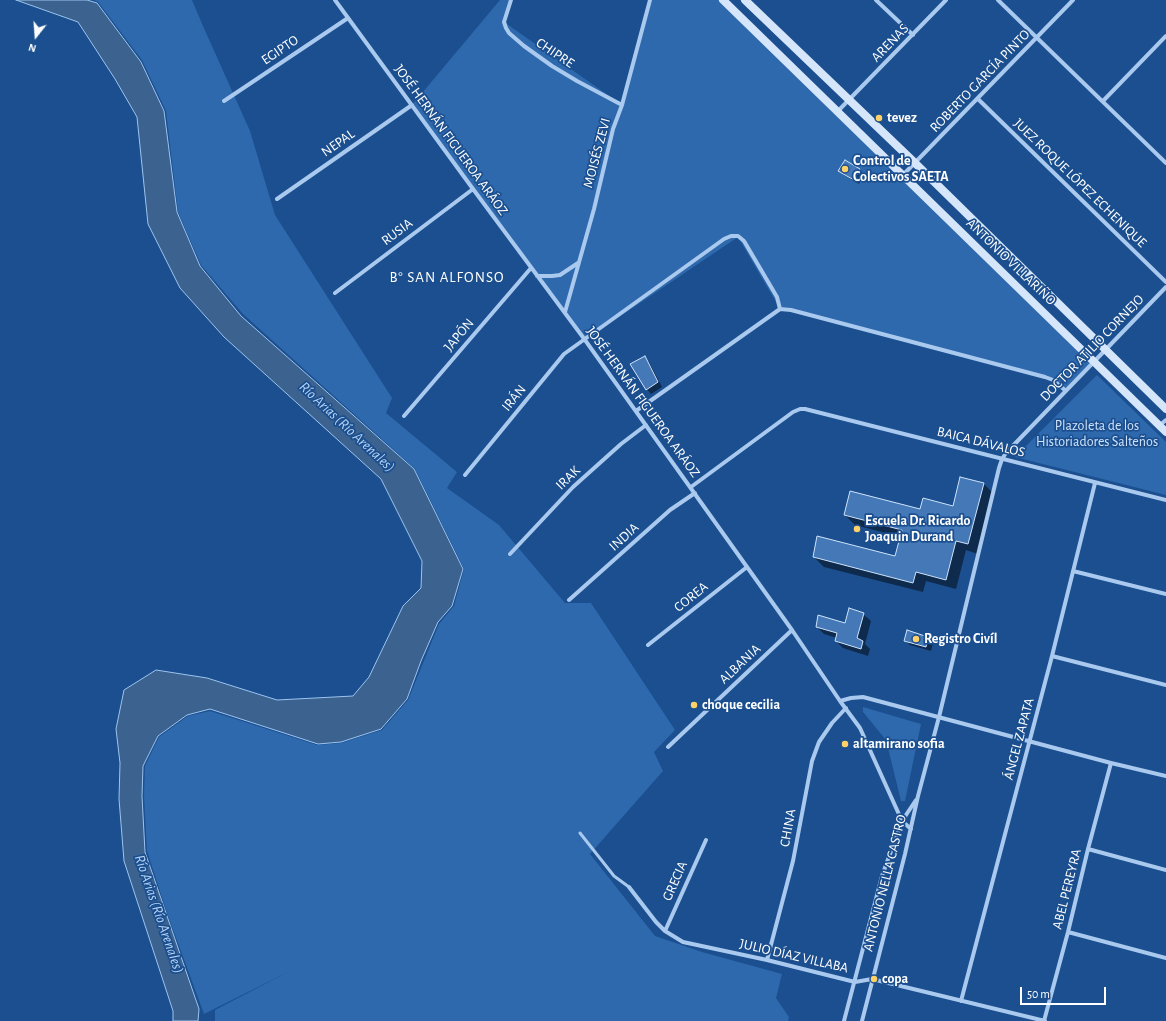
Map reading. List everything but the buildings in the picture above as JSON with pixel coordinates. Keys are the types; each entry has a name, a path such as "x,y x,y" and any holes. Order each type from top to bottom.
{"street":[{"name":"JOSÉ HERNÁN FIGUEROA ARÁOZ","path":"335,0 531,268 565,312 792,630 863,735 902,821 911,830"},
{"name":"CHIPRE","path":"511,0 504,22 510,33 524,46 552,66 622,105"},
{"name":"MOISÉS ZEVI","path":"565,312 594,209 613,129 622,105 650,0"},
{"name":"ANTONIO VILLARIÑO","path":"723,0 1094,362 1163,422 1166,432"},
{"name":"ANTONIO VILLARIÑO","path":"744,0 915,163 1166,409"},
{"path":"876,0 913,35"},
{"name":"ARENAS","path":"838,111 946,0"},
{"path":"998,0 1166,162"},
{"name":"ROBERTO GARCÍA PINTO","path":"903,176 1073,0"},
{"name":"EGIPTO","path":"224,101 348,18"},
{"path":"1103,101 1165,39"},
{"name":"JUEZ ROQUE LÓPEZ ECHENIQUE","path":"978,99 1166,282"},
{"name":"NEPAL","path":"277,199 412,105"},
{"name":"RUSIA","path":"335,293 473,189"},
{"name":"IRÁN","path":"465,475 564,354 724,239 731,236 738,236 744,241 777,297 780,309"},
{"path":"537,276 560,275 578,263"},
{"name":"JAPÓN","path":"404,416 531,268"},
{"name":"DOCTOR ATILIO CORNEJO","path":"1002,459 1006,453 1166,288"},
{"path":"636,411 780,309 791,310 1045,377 1053,380 1066,391"},
{"name":"BAICA DÁVALOS","path":"691,487 793,412 800,409 813,410 1166,500"},
{"name":"IRAK","path":"510,554 573,487 621,444 646,425"},
{"name":"ANTONIO NELLA CASTRO","path":"862,1021 911,830 918,796 939,717 1002,459"},
{"name":"ÁNGEL ZAPATA","path":"961,1001 1096,483"},
{"name":"INDIA","path":"569,600 670,510 695,493"},
{"name":"COREA","path":"648,646 747,567"},
{"path":"1073,571 1166,594"},
{"name":"ALBANIA","path":"668,747 792,630"},
{"path":"1052,656 1166,686"},
{"path":"840,701 863,697 1111,763 1166,776"},
{"name":"CHINA","path":"767,960 793,861 812,761 819,742 832,723 846,708"},
{"name":"ABEL PEREYRA","path":"1045,1021 1111,763"},
{"name":"ANTONIO NELLA CASTRO","path":"844,1021 882,876 902,821 918,796"},
{"name":"GRECIA","path":"665,931 706,840"},
{"path":"1088,849 1166,870"},
{"name":"JULIO DÍAZ VILLABA","path":"629,887 656,922 665,931 683,942 767,960 854,982 872,979 1045,1021"},
{"path":"1068,932 1166,958"}],"lane":[{"path":"580,833 614,876 629,887"}],"green space":[{"path":"94,0 192,0 250,131 275,215 392,398 386,413 457,472 447,488 499,525 565,603 591,603 675,730 654,752 663,771 590,854 655,936 702,952 782,974 776,998 789,1017 788,1021 215,1021 215,1010 290,971 204,1014 167,913 147,851 144,796 145,766 159,737 188,716 210,711 317,745 341,743 382,730 408,700 439,624 454,606 464,569 415,469 243,314 201,265 178,212 166,111 142,60 98,2"},
{"name":"Plazoleta de los Historiadores Salteños","path":"500,0 511,0 504,22 622,105 650,0 723,0 1094,362 1066,391 1045,377 780,309 738,237 585,340 412,105"},
{"name":"Plazoleta de los Historiadores Salteños","path":"1097,375 1166,442 1166,495 1015,457"},
{"path":"863,707 921,724 905,801 901,801 886,740 863,712"}],"water":[{"name":"Río Arias (Río Arenales)","path":"16,0 87,0 97,3 141,62 164,111 177,212 200,266 241,316 414,469 463,569 452,606 438,622 421,661 407,699 381,729 341,742 318,744 210,709 187,715 158,736 143,766 142,796 145,852 199,1009 198,1021 173,1021 173,1011 124,861 119,799 120,763 116,729 124,690 156,670 207,678 277,700 353,696 369,677 403,606 421,588 422,561 381,479 224,337 180,288 148,224 137,117 115,79 78,22"}],"place":[{"name":"tevez","path":"879,118"},
{"name":"Control de Colectivos SAETA","path":"845,169"},
{"name":"Escuela Dr. Ricardo Joaquin Durand","path":"857,529"},
{"name":"Registro Civíl","path":"916,639"},
{"name":"choque cecilia","path":"694,705"},
{"name":"altamirano sofia","path":"845,744"},
{"name":"copa","path":"874,979"}],"district":[{"name":"B° SAN ALFONSO","path":"447,277"}]}
